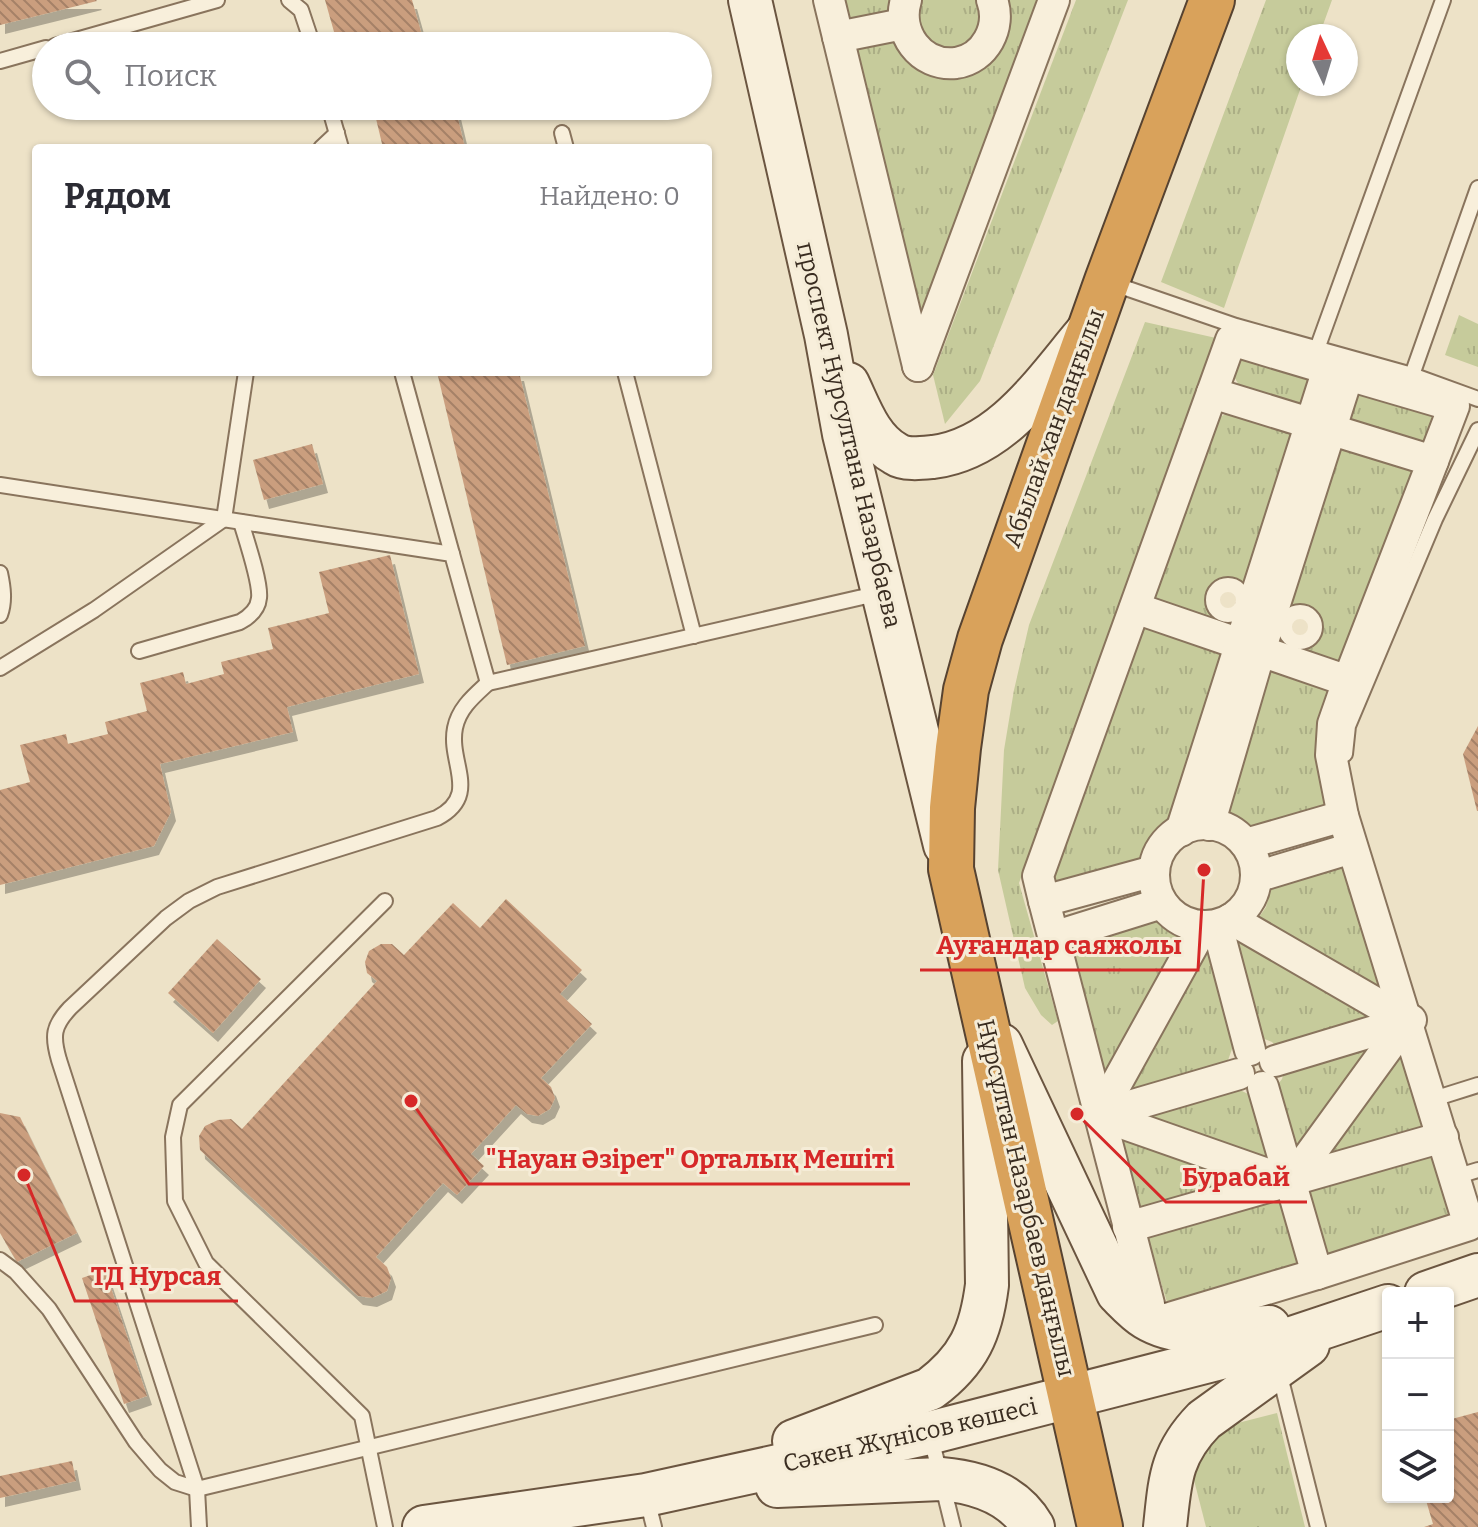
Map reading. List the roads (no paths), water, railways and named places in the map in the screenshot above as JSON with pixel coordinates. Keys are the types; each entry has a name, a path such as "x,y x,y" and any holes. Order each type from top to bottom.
{"highway":[{"name":"Абылай хан даңғылы","path":"951,869 952,808 966,690 980,639 1089,330 1212,0"},
{"name":"Нұрсұлтан Назарбаев даңғылы","path":"951,869 1100,1527"}],"street":[{"name":"проспект Нурсултана Назарбаева","path":"750,0 826,335 844,434 951,869"},
{"path":"829,0 918,366 1054,0"},
{"path":"838,37 905,12 908,38 916,49 928,58 957,63 983,49 992,36 995,20 992,0"},
{"path":"826,335 867,425 898,456 923,458 945,456 971,446 1017,414 1089,330"},
{"path":"1231,340 1331,365 1454,406 1348,681 1333,724 1331,755 1352,848 1413,1019 1469,1225 1317,1274 1152,1313 1038,876 1231,340"},
{"path":"1238,643 1266,622 1280,554 1321,428 1331,365"},
{"path":"1212,393 1433,461"},
{"path":"1135,608 1238,643"},
{"path":"1266,622 1348,681"},
{"path":"1238,643 1266,622"},
{"path":"1195,828 1240,680 1238,643"},
{"path":"1246,844 1343,816"},
{"path":"1099,1115 1217,924 1244,908 1253,894 1256,877 1254,860 1246,844 1235,833 1221,827 1195,828 1165,843 1157,856 1155,887 1172,915 1187,923 1217,924 1413,1019"},
{"path":"1291,831 1301,863"},
{"path":"1256,877 1352,848"},
{"path":"1044,901 1154,871"},
{"path":"1093,888 1103,921"},
{"path":"1053,937 1162,903"},
{"path":"1217,924 1317,1274"},
{"path":"983,1008 1118,1293 1133,1308 1152,1313 1180,1330 1338,1323"},
{"path":"653,1504 930,1389 943,1380 965,1355 976,1336 987,1285 983,1008"},
{"path":"1099,1115 1413,1019"},
{"path":"1290,1182 1413,1019"},
{"path":"1099,1115 1290,1182"},
{"path":"1128,1227 1443,1137"},
{"path":"1443,1287 1478,1275"},
{"path":"1165,1527 1173,1469 1191,1433 1275,1356 1338,1323 1382,1308"},
{"name":"Сәкен Жүнісов көшесі","path":"424,1527 653,1504 1071,1397 1275,1356"},
{"path":"653,1504 941,1479 992,1490 1020,1510 1033,1527"}],"lane":[{"path":"104,32 217,0"},
{"path":"289,0 301,10 308,32"},
{"path":"1331,365 1443,0"},
{"path":"0,61 32,52"},
{"path":"333,120 340,144"},
{"path":"325,144 337,133"},
{"path":"1412,375 1478,188"},
{"path":"1107,281 1236,326 1331,365 1412,375 1478,399"},
{"path":"0,668 94,610 224,519 245,376"},
{"path":"403,376 488,683"},
{"path":"626,376 694,636"},
{"path":"1473,1188 1473,1172 1413,1019 1353,813 1345,760 1348,726 1435,519 1478,430"},
{"path":"0,485 452,554"},
{"path":"139,651 240,622 257,608 258,586 241,522"},
{"path":"0,573 3,591 0,615"},
{"path":"199,1527 197,1489 55,1046 54,1032 59,1020 166,918 189,901 217,887 448,812 456,802 460,789 455,728 462,710 488,683 884,592"},
{"path":"385,901 180,1105 173,1137 175,1201 206,1263 362,1416 385,1527"},
{"path":"1443,1096 1478,1085"},
{"path":"0,1260 16,1272 49,1309 136,1442 160,1470 175,1482 197,1489 875,1325"},
{"path":"1275,1356 1318,1527"},
{"path":"929,1433 953,1527"}],"place":[{"name":"Ауғандар саяжолы","path":"1204,870"},
{"name":"\"Науан Әзірет\" Орталық Мешіті","path":"411,1101"},
{"name":"Бурабай","path":"1077,1114"},
{"name":"ТД Нурсая","path":"24,1175"}]}
